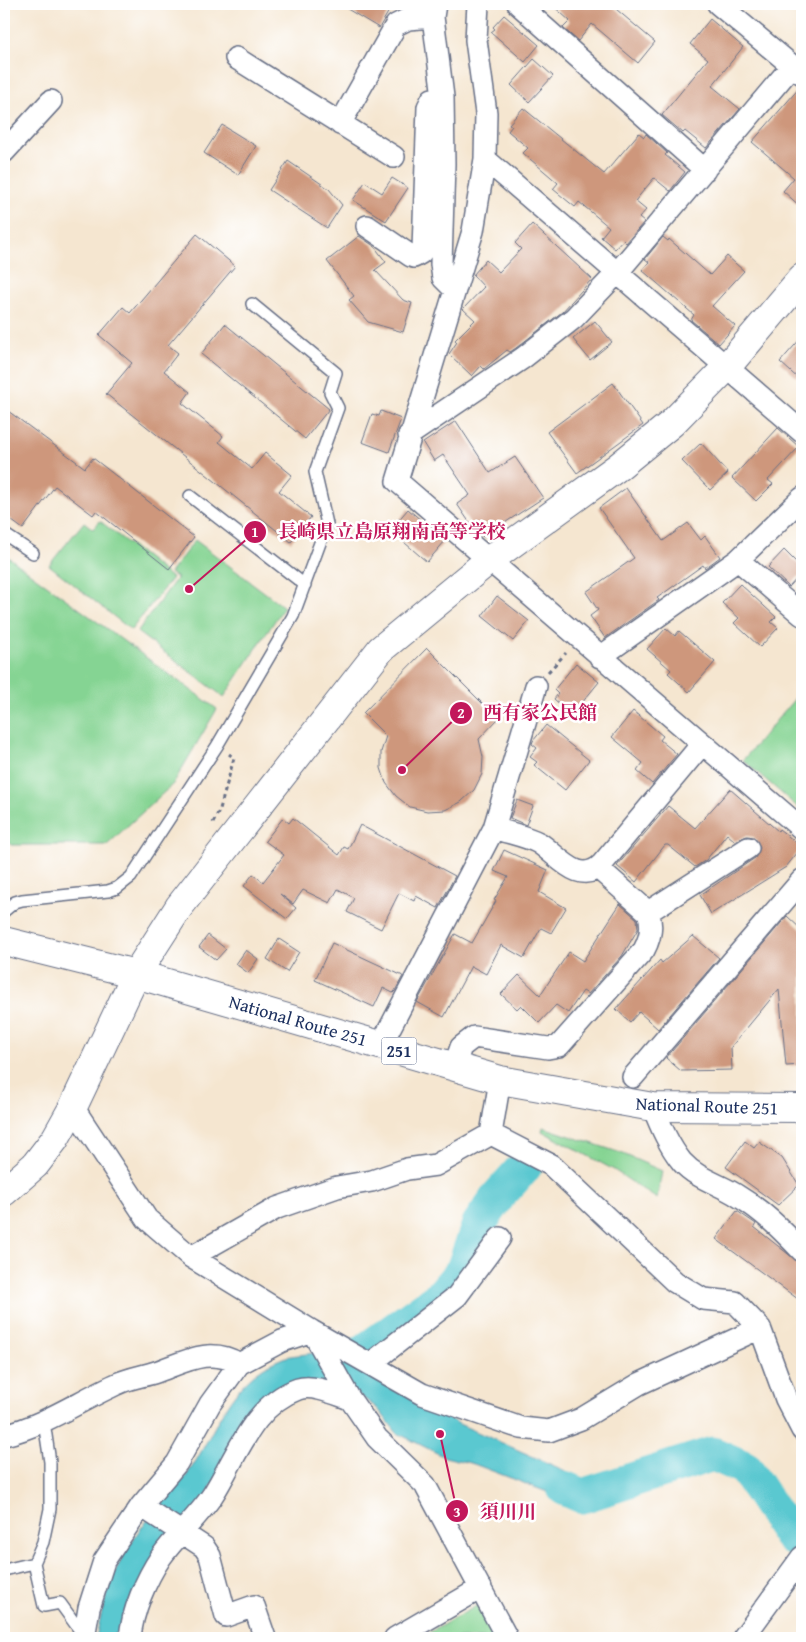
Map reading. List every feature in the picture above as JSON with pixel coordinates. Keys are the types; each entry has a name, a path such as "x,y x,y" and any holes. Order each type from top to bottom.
{"main road":[{"path":"4,1192 35,1165 55,1139 73,1108 136,974 179,907 381,649 488,561 626,461 672,423 726,368 802,278"},
{"name":"National Route 251","path":"4,942 136,974 500,1080 653,1107 802,1108"}],"street":[{"path":"478,4 476,40 486,113 485,159 473,230 397,481 802,829"},
{"path":"518,4 706,170"},
{"path":"410,434 523,358 574,318 617,273 706,170 797,70 718,4"},
{"path":"340,124 396,25 434,10 443,97 444,164 440,264 443,278 455,290"},
{"path":"236,58 394,157"},
{"path":"368,226 410,256 414,257 421,253 423,249 428,107 432,98 443,97"},
{"path":"4,152 51,100"},
{"path":"485,159 802,432"},
{"path":"600,657 738,560 802,498"},
{"path":"738,560 802,615"},
{"path":"381,1046 494,828 536,686"},
{"path":"494,828 538,843 575,871 584,873 598,868 702,744"},
{"path":"648,912 748,848"},
{"path":"454,1067 461,1047 474,1037 548,1048 559,1046 644,950 650,937 651,920 648,912 598,868"},
{"path":"632,1076 802,880"},
{"path":"491,1134 500,1080"},
{"path":"653,1107 665,1136 683,1163 700,1176 737,1194 770,1218 802,1251"},
{"path":"73,1108 147,1219 191,1257 317,1339 361,1358 422,1394 521,1428 549,1431 580,1419 639,1384 760,1328"},
{"path":"191,1257 277,1208 337,1188 372,1181 407,1169 436,1165 491,1134"},
{"path":"491,1134 551,1165 675,1282 704,1299 735,1302 760,1328 786,1399 802,1430"},
{"path":"361,1358 457,1296 500,1238"},
{"path":"84,1637 89,1608 104,1561 176,1463 210,1404 239,1364 282,1340 317,1339"},
{"path":"317,1339 348,1396 377,1438 425,1485 507,1638"},
{"path":"4,1435 44,1422 120,1382 190,1358 213,1355 230,1358 239,1364"},
{"path":"130,1638 142,1594 160,1558 179,1531 211,1497 257,1419 277,1400 299,1389 320,1390 348,1396"},
{"path":"144,1508 204,1547 210,1556 226,1616 254,1606 265,1638"},
{"path":"743,1638 802,1558"},
{"path":"395,1638 481,1588"}],"lane":[{"path":"4,911 15,902 22,900 108,891 118,888 131,877 217,746 293,616 327,524 315,472 338,408 330,392 336,372 252,304"},
{"path":"190,496 304,585"},
{"path":"4,534 33,553"},
{"path":"44,1422 50,1462 50,1509 43,1542 34,1563 44,1606 60,1603 84,1637"},
{"path":"4,1570 34,1563"}],"path":[{"path":"536,686 579,639"},
{"path":"209,831 220,809 234,758"}],"green space":[{"path":"100,521 172,578 131,630 49,565 84,522 93,529"},
{"path":"195,540 284,607 224,697 137,632 177,578 170,573"},
{"path":"4,554 217,709 173,784 107,845 11,845 4,837"},
{"path":"802,690 802,811 743,760"},
{"path":"543,1127 621,1153 662,1171 657,1199 614,1170 542,1131"},
{"path":"478,1605 495,1638 420,1638"}],"water":[{"path":"313,1353 337,1356 459,1424 577,1476 621,1491 576,1503 474,1464 445,1457 397,1433 378,1409 358,1394 336,1386 252,1415 125,1638 96,1638 103,1606 113,1578 126,1551 149,1518 186,1476 236,1393 264,1367 286,1357"}],"building":[{"path":"339,4 393,4 379,28"},
{"path":"551,4 610,4 655,42 638,63 592,24 578,41 563,28 570,21"},
{"path":"504,15 539,45 525,62 491,32"},
{"path":"710,19 743,47 712,86 740,109 706,148 685,131 683,133 662,115 708,59 690,44"},
{"path":"534,59 553,76 529,102 511,85"},
{"path":"801,86 802,208 783,191 794,178 752,142"},
{"path":"523,108 604,174 639,133 644,137 646,134 667,153 665,155 685,172 670,191 654,178 635,201 646,210 639,218 644,222 626,243 623,240 615,249 601,237 609,227 579,202 575,207 553,189 558,183 523,153 528,148 508,131 512,126 509,124"},
{"path":"222,125 256,146 238,175 204,153"},
{"path":"288,161 329,189 342,205 327,228 269,190"},
{"path":"392,178 408,188 386,221 353,200 365,182 382,193"},
{"path":"532,224 592,279 562,312 510,352 507,350 484,369 481,366 472,376 449,354 457,342 455,340 475,320 463,309 484,287 473,275 486,260 499,272 521,249 515,243"},
{"path":"197,234 235,266 168,345 178,353 164,371 190,392 182,403 223,436 219,442 252,469 265,453 292,475 279,491 311,517 291,542 106,394 132,363 99,335 123,307 130,313"},
{"path":"359,236 374,246 386,262 375,270 403,300 412,303 403,332 368,322 349,300 354,296 327,261"},
{"path":"663,237 668,241 669,239 710,275 727,256 744,271 712,306 735,326 719,344 691,320 694,315 642,270 649,262 645,259"},
{"path":"595,321 612,342 590,360 573,339"},
{"path":"225,324 329,409 305,439 201,354"},
{"path":"802,337 802,382 780,362"},
{"path":"613,383 643,425 577,473 547,432"},
{"path":"4,408 85,468 93,458 194,537 169,569 96,511 93,515 55,486 23,529 4,515"},
{"path":"381,411 401,419 389,452 362,442 372,414 379,416"},
{"path":"456,421 490,473 515,457 543,498 483,537 477,527 474,529 457,504 470,495 443,455 434,461 423,443"},
{"path":"778,428 799,447 768,480 773,484 756,501 732,478"},
{"path":"701,443 728,473 710,490 682,461"},
{"path":"626,488 663,541 688,523 701,540 705,536 720,557 705,568 703,565 657,598 659,600 605,638 590,616 598,610 586,592 634,558 599,508"},
{"path":"408,509 445,541 427,562 390,530"},
{"path":"784,550 802,568 802,573 789,587 768,567"},
{"path":"740,584 776,617 771,622 778,628 760,647 734,623 739,618 722,603"},
{"path":"497,596 529,621 513,641 482,616"},
{"path":"666,628 675,636 679,631 715,662 689,692 668,673 671,670 647,649"},
{"path":"427,648 498,719 479,739 483,757 482,774 474,790 461,802 445,810 427,811 410,807 396,796 386,783 381,768 381,752 386,736 363,713"},
{"path":"576,663 599,682 572,715 554,699 558,694 554,690"},
{"path":"633,711 663,736 660,740 677,754 652,784 637,771 643,763 612,737"},
{"path":"546,725 589,760 565,790 534,765 537,762 530,757 537,748 532,744 533,741"},
{"path":"730,789 778,831 779,829 802,847 786,867 711,914 700,895 755,858 760,848 754,837 747,836 735,841 727,834 706,860 695,867 668,845 665,845 636,882 617,866 668,806 695,828"},
{"path":"517,800 533,806 526,825 510,818"},
{"path":"283,818 289,823 293,818 339,855 344,847 348,849 360,825 455,876 438,908 416,896 414,901 399,893 381,929 347,912 354,898 338,889 330,903 303,890 293,904 280,894 296,908 287,919 244,886 253,874 263,882 284,855 265,841"},
{"path":"504,850 548,870 539,892 566,908 551,933 541,928 524,958 501,945 486,974 471,966 444,1017 417,1002 455,934 472,943 508,877 494,871"},
{"path":"620,904 637,919 638,929 622,956 588,994 583,991 568,1013 556,1005 539,1023 521,1005 517,1009 501,994 519,975 540,995 569,952 583,961"},
{"path":"787,916 802,930 802,1065 786,1066 779,989 731,1047 732,1070 681,1071 666,1058"},
{"path":"208,935 226,949 216,960 199,947"},
{"path":"693,936 719,958 658,1029 639,1012 630,1022 616,1009 660,960 662,963"},
{"path":"279,939 299,952 287,972 267,959"},
{"path":"332,943 403,976 395,991 393,993 383,988 374,1007 315,980"},
{"path":"246,950 258,959 248,973 236,964"},
{"path":"745,1141 754,1148 759,1142 782,1158 799,1185 778,1205 726,1167"},
{"path":"737,1211 756,1224 754,1227 802,1265 802,1302 716,1239"}],"waterway":[{"path":"337,1371 440,1297 463,1270 479,1224 499,1195 525,1166"},
{"path":"564,1488 582,1496 713,1454 745,1468 789,1535 802,1545"}],"place":[{"name":"長崎県立島原翔南高等学校","path":"189,589"},
{"name":"西有家公民館","path":"402,770"},
{"name":"須川川","path":"440,1434"}]}
